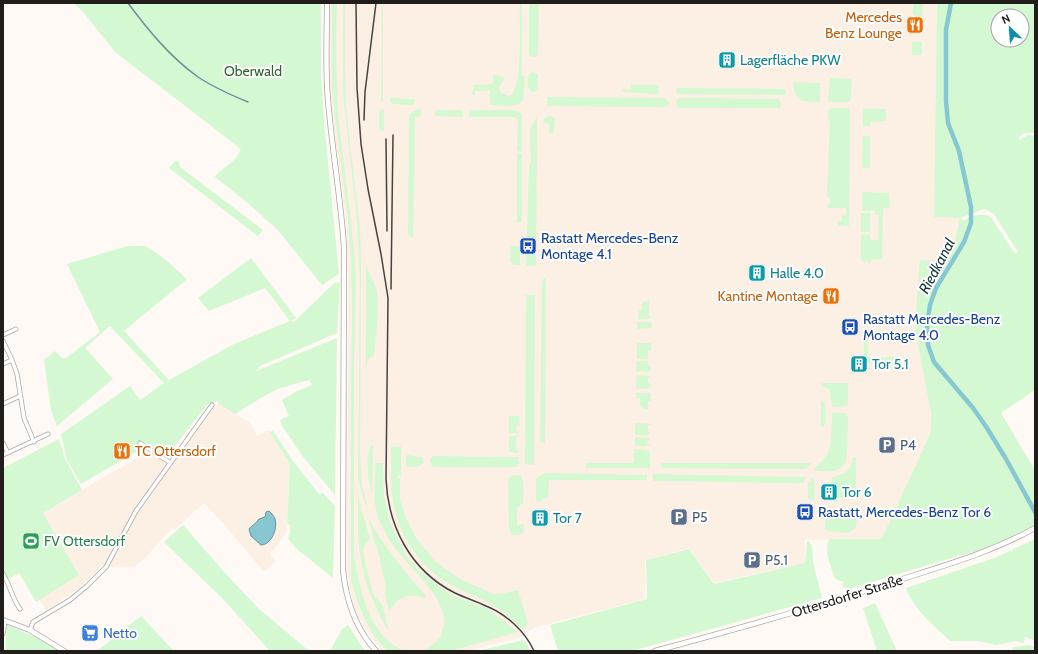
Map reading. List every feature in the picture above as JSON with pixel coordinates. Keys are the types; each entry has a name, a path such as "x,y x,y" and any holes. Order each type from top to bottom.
{"street":[{"path":"327,3 327,76 330,129 340,200 344,248 343,570 347,597 351,611 370,644 376,651"},
{"path":"3,335 16,329"},
{"path":"3,341 17,374 24,418 34,442"},
{"path":"3,364 12,360"},
{"path":"3,404 20,396"},
{"path":"30,630 33,622 70,600 106,567 136,511 169,462 212,405"},
{"path":"3,455 34,442 48,434"},
{"path":"3,443 8,453"},
{"path":"140,443 169,462"},
{"name":"Ottersdorfer Straße","path":"655,651 802,610 979,554 1007,543 1035,528"},
{"path":"3,574 10,587 14,600 20,609"},
{"path":"3,634 4,621 30,630 64,651"},
{"path":"370,644 372,651"}],"shaded area":[{"path":"330,3 937,3 934,217 960,217 952,253 939,261 921,260 931,424 930,434 883,536 881,538 874,539 805,540 805,563 714,583 689,548 645,560 645,599 533,628 522,637 468,651 383,651 369,634 355,610 347,569 348,275 346,220 334,129 329,76"},
{"path":"218,403 250,423 257,436 269,430 290,464 286,533 270,554 276,561 264,572 224,524 204,503 175,529 172,528 143,560 135,566 113,567 104,564 81,587 46,610 39,599 79,575 43,513 149,451 171,466"}],"green space":[{"name":"Oberwald","path":"74,3 321,3 321,76 339,274 322,285 277,229 215,177 236,158 241,149 115,52 84,13"},
{"path":"332,3 337,3 336,53 338,115 356,273 354,364 354,556 359,583 368,611 383,635 393,645 405,651 388,651 381,644 365,619 351,581 351,257 347,211 332,92"},
{"path":"343,3 345,3 346,105 360,227 361,264 360,455 362,484 367,505 365,504 358,478 360,286 357,220 343,95"},
{"path":"382,3 383,101 381,101"},
{"path":"520,3 522,3 522,76 525,76 523,100 517,105 512,106 490,105 490,90 475,91 475,95 472,94 474,85 493,84 493,75 505,77 499,87 500,92 508,96 512,95 518,76 520,50"},
{"path":"529,3 539,3 538,54 536,57 532,57 529,54"},
{"path":"913,3 923,3 922,20 916,18 916,15 913,15"},
{"path":"937,3 1035,3 1035,133 1024,133 1019,137 1019,140 1028,135 1035,136 1035,390 1001,413 1035,470 1035,525 978,551 852,588 842,587 844,582 835,579 828,559 827,548 830,539 878,539 883,536 930,434 931,413 915,328 920,260 939,261 952,253 960,218 934,217","holes":["984,209 994,214 1018,252 1015,254 991,217 981,214 965,220 960,218"]},
{"path":"912,42 922,42 922,55 912,55"},
{"path":"534,72 538,75 538,89 532,92 528,86 528,80 530,73"},
{"path":"830,78 852,79 850,102 828,102"},
{"path":"793,82 820,83 820,102 802,101 795,94"},
{"path":"631,85 658,85 659,94 623,92 622,89 631,90"},
{"path":"677,88 782,89 785,90 786,94 677,94"},
{"path":"547,97 665,98 669,103 665,107 547,106"},
{"path":"390,98 415,99 415,102 412,105 393,104 390,101"},
{"path":"679,98 779,99 781,103 780,108 678,108 676,101"},
{"path":"831,108 848,108 850,111 849,226 838,226 838,221 842,221 842,216 846,215 846,208 827,208 827,204 830,204 830,198 827,196 830,122 828,120 828,111"},
{"path":"381,109 384,109 384,131 380,130 379,128 379,112"},
{"path":"417,109 421,110 421,116 415,117 413,238 408,235 409,119 410,114"},
{"path":"863,109 886,109 886,120 870,122 870,126 863,126"},
{"path":"436,110 461,110 463,111 463,117 435,116"},
{"path":"471,110 510,110 520,112 522,116 522,152 517,151 518,119 516,119 516,117 469,117 469,112"},
{"path":"537,116 536,266 526,266 529,166 531,163 530,130"},
{"path":"548,116 555,117 554,133 549,133 549,124 544,123 544,119"},
{"path":"863,136 870,136 870,166 868,168 862,168"},
{"path":"517,154 522,154 522,222 517,222"},
{"path":"176,160 179,162 180,167 263,230 258,236 169,168"},
{"path":"862,192 889,193 890,208 883,208 882,259 873,259 869,263 866,261 864,263 861,259 861,235 870,234 870,240 878,240 879,215 875,215 875,210 862,211"},
{"path":"861,213 870,213 870,232 861,232"},
{"path":"128,246 146,246 166,260 187,279 124,331 169,380 234,344 290,321 265,288 209,311 198,298 251,258 296,318 291,321 294,322 334,283 340,282 337,333 260,366 256,371 337,338 335,495 304,458 282,426 280,420 289,416 282,400 297,391 312,385 309,380 280,388 235,414 218,403 218,401 207,405 166,457 145,442 141,449 81,484 67,460 61,434 130,386 140,400 164,383 110,326 85,348 113,379 57,426 51,410 44,360 55,351 62,358 66,358 100,332 67,264"},
{"path":"511,246 520,246 520,265 514,265 510,260"},
{"path":"366,265 376,288 378,315 374,355 368,360 366,366"},
{"path":"546,277 545,444 540,442 542,283 543,279"},
{"path":"526,295 535,295 534,465 525,464"},
{"path":"649,301 649,316 652,316 651,318 638,319 639,310 642,309 642,302"},
{"path":"637,322 650,322 652,323 651,328 637,329"},
{"path":"864,341 868,341 868,357 895,357 895,363 864,363"},
{"path":"637,343 651,343 651,351 648,351 648,359 637,359"},
{"path":"637,361 648,361 648,366 651,366 651,370 649,372 636,371"},
{"path":"636,375 651,376 648,378 648,383 651,384 650,388 636,388"},
{"path":"822,383 848,383 847,406 832,407 830,390 826,387 822,387"},
{"path":"636,393 650,393 651,401 648,401 648,409 640,406 640,398 636,398"},
{"path":"821,400 825,403 826,423 823,427 821,427"},
{"path":"832,413 845,413 847,415 847,459 841,468 837,470 814,471 827,455 830,448"},
{"path":"509,416 519,416 520,425 516,426 516,431 519,433 509,433"},
{"path":"635,423 650,424 651,425 648,425 648,432 651,433 647,435 635,435"},
{"path":"273,431 293,461 319,494 323,493 335,506 333,578 297,549 288,539 290,532 290,525 287,524 290,464 270,432"},
{"path":"509,436 519,436 516,437 516,450 519,451 517,453 509,452"},
{"path":"635,437 649,438 650,440 648,440 647,444 651,445 635,446"},
{"name":"FV Ottersdorf","path":"59,439 66,461 82,490 43,513 79,575 36,602 19,573 8,579 3,570 3,468"},
{"path":"373,444 372,495 367,461 370,448"},
{"path":"401,446 401,475 398,475 398,478 391,478 391,447"},
{"path":"634,449 649,451 650,467 586,468 586,463 634,463"},
{"path":"406,455 422,457 424,462 422,465 416,467 407,466"},
{"path":"433,456 518,457 519,464 516,467 434,467 431,465 430,460"},
{"path":"853,457 856,457 856,498 838,498 837,501 826,501 825,496 835,496 835,488 827,487 826,483 832,482 832,477 847,471 851,465"},
{"path":"376,463 383,463 384,496 390,523 407,557 421,572 450,594 488,609 518,632 450,651 420,651 431,646 441,636 444,615 433,593 391,542 378,518 374,486"},
{"path":"661,463 811,463 804,469 663,468"},
{"path":"546,473 647,475 647,480 549,480 548,498 543,498 542,501 539,502 536,501 536,480 537,477"},
{"path":"653,474 805,477 804,483 653,481"},
{"path":"511,476 521,476 524,490 523,503 517,508 517,525 524,524 523,533 519,535 512,535 509,527 508,480"},
{"path":"811,477 814,480 815,500 810,500 808,498 808,484"},
{"path":"391,478 400,478 400,500 405,516 416,538 437,563 460,579 494,594 518,590 528,623 523,630 500,610 480,598 446,582 433,573 422,562 405,537 399,523 392,494"},
{"path":"358,495 361,505 360,510 363,514 370,539 364,546 363,552 373,594 383,606 388,629 386,628 371,595 365,578 358,536"},
{"path":"826,513 857,513 856,527 849,533 828,531 825,529"},
{"path":"369,519 388,550 426,596 426,598 417,596 404,597 397,601 389,611 378,551"},
{"path":"183,525 259,609 309,651 270,651 222,598 164,542"},
{"path":"1035,539 1035,641 1026,637 1023,643 1016,641 996,645 977,641 950,641 919,610 909,596 906,588 997,557"},
{"path":"807,541 809,541 812,546 813,562 822,598 632,651 558,651 550,625 647,599 646,560 689,549 714,584 805,563"},
{"path":"875,603 897,651 877,651 863,608"},
{"path":"141,616 174,651 97,651"},
{"path":"7,625 41,639 58,651 5,651"},
{"path":"348,625 365,651 330,651 342,629"},
{"path":"523,640 527,644 530,651 478,651"},
{"path":"1029,645 1035,647 1035,651 1012,651 1013,647"}],"water":[{"path":"269,511 275,519 275,532 268,542 261,545 251,536 249,529 259,519 265,517 266,512"}],"waterway":[{"path":"128,3 160,43 178,61 198,77 229,94 248,102"},
{"name":"Riedkanal","path":"951,3 946,30 946,101 948,123 959,151 971,207 971,223 964,242 936,288 930,305 927,326 928,345 934,362 973,408 987,428 1035,512"}],"railway":[{"path":"356,3 357,88 361,144 388,298 386,479 391,514 405,546 414,560 426,573 439,584 455,593 493,609 508,618 526,637 534,651"},
{"path":"364,120 365,92 376,3"},
{"path":"391,289 393,135"},
{"path":"386,139 387,231"}],"place":[{"name":"Mercedes Benz Lounge","path":"915,25"},
{"name":"Lagerfläche PKW","path":"727,60"},
{"name":"Rastatt Mercedes-Benz Montage 4.1","path":"528,246"},
{"name":"Halle 4.0","path":"757,273"},
{"name":"Kantine Montage","path":"831,296"},
{"name":"Rastatt Mercedes-Benz Montage 4.0","path":"850,327"},
{"name":"Tor 5.1","path":"859,364"},
{"name":"P4","path":"887,445"},
{"name":"TC Ottersdorf","path":"122,451"},
{"name":"Tor 6","path":"829,492"},
{"name":"Rastatt, Mercedes-Benz Tor 6","path":"805,512"},
{"name":"P5","path":"679,517"},
{"name":"Tor 7","path":"540,518"},
{"name":"FV Ottersdorf","path":"31,541"},
{"name":"P5.1","path":"752,560"},
{"name":"Netto","path":"90,633"}]}
